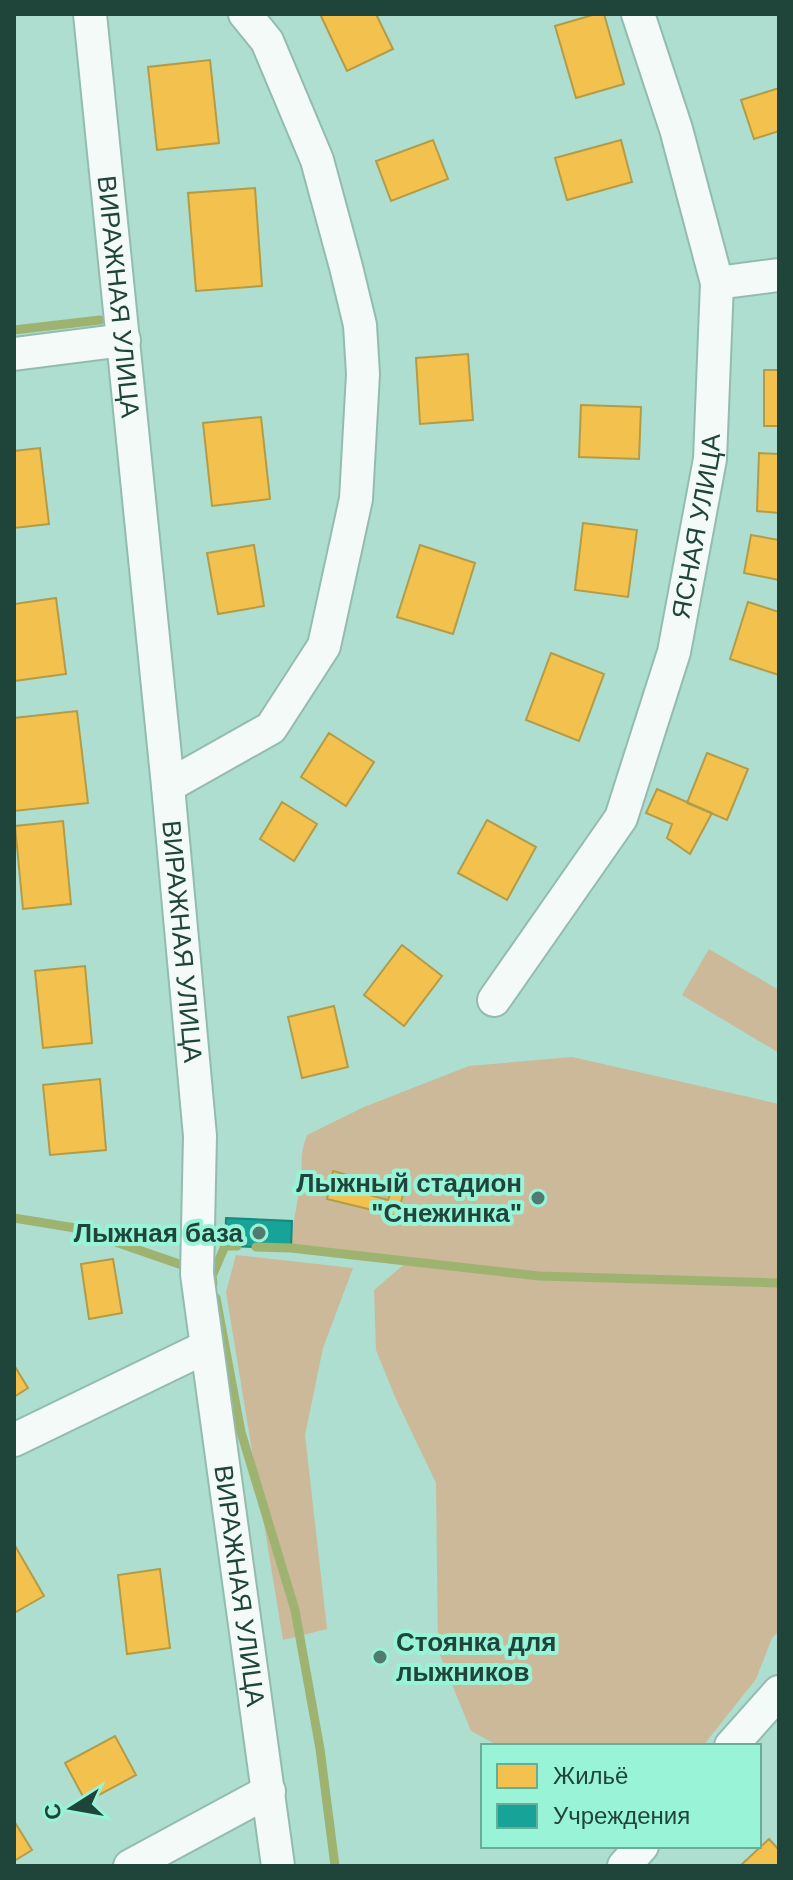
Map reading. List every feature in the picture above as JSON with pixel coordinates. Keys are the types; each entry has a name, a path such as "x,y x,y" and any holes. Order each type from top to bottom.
{"street":[{"name":"ВИРАЖНАЯ УЛИЦА","path":"90,14 200,1136 197,1274 278,1866"},
{"path":"168,786 271,728 324,646 356,499 363,374 360,325 350,281 317,160 267,41 245,14"},
{"name":"ЯСНАЯ УЛИЦА","path":"494,1000 621,818 674,652 710,459 717,283 676,129 638,14"},
{"path":"717,283 779,275"},
{"path":"14,354 124,340"},
{"path":"14,1440 206,1347"},
{"path":"733,1744 779,1692"},
{"path":"130,1866 269,1791"},
{"path":"624,1866 640,1848"}],"shaded area":[{"path":"709,949 779,990 779,1053 682,995"},
{"path":"572,1057 779,1104 779,1631 772,1638 756,1679 705,1744 495,1744 471,1731 438,1650 436,1483 376,1350 374,1290 407,1262 291,1248 302,1153 307,1135 364,1107 469,1066"},
{"path":"236,1255 353,1268 323,1348 305,1435 327,1629 283,1640 226,1292"}],"building: Жильё":[{"path":"320,14 376,14 393,49 347,71"},
{"path":"604,14 624,84 576,98 555,26"},
{"path":"210,60 219,143 157,150 148,67"},
{"path":"779,88 779,131 754,139 741,100"},
{"path":"433,140 448,179 391,201 376,161"},
{"path":"621,140 632,182 567,200 555,158"},
{"path":"255,188 262,286 196,291 188,193"},
{"path":"468,354 473,420 420,424 416,358"},
{"path":"764,370 779,370 779,426 764,426"},
{"path":"581,405 641,407 639,459 579,457"},
{"path":"261,417 270,499 212,506 203,423"},
{"path":"40,448 49,524 14,528 14,451"},
{"path":"759,453 779,454 779,513 757,511"},
{"path":"583,523 637,530 628,597 575,590"},
{"path":"751,535 779,540 779,580 744,573"},
{"path":"254,545 264,606 218,614 207,553"},
{"path":"420,545 475,563 453,634 397,617"},
{"path":"56,598 66,674 14,681 14,604"},
{"path":"748,602 779,612 779,675 730,659"},
{"path":"551,653 604,674 579,741 526,720"},
{"path":"77,711 88,803 14,811 14,718"},
{"path":"329,733 374,762 346,806 301,777"},
{"path":"707,753 748,769 727,820 687,803"},
{"path":"657,789 712,813 690,854 667,838 672,824 646,813"},
{"path":"282,802 317,824 294,861 260,839"},
{"path":"487,820 536,847 507,900 458,873"},
{"path":"63,821 71,904 23,909 15,826"},
{"path":"402,945 442,976 404,1026 364,995"},
{"path":"85,966 92,1043 43,1048 35,971"},
{"path":"334,1006 348,1067 302,1078 288,1017"},
{"path":"100,1079 106,1150 50,1155 43,1085"},
{"path":"333,1171 347,1175 344,1188 388,1200 394,1185 405,1188 397,1216 327,1199"},
{"path":"113,1259 122,1313 89,1319 81,1264"},
{"path":"14,1365 28,1388 14,1397"},
{"path":"14,1544 44,1596 14,1613"},
{"path":"160,1569 170,1648 127,1654 118,1575"},
{"path":"115,1736 136,1775 86,1802 65,1763"},
{"path":"14,1821 32,1850 14,1861"},
{"path":"769,1839 779,1850 779,1866 740,1866 761,1848"}],"building: Учреждения":[{"name":"Лыжная база","path":"226,1218 292,1221 291,1248 225,1246"}],"waterway":[{"path":"14,330 100,320"},
{"path":"14,1218 75,1228 182,1265"},
{"path":"213,1284 212,1276 225,1246 237,1246"},
{"path":"256,1247 291,1248 539,1276 779,1283"},
{"path":"216,1298 241,1432 295,1610 320,1749 335,1866"}],"place":[{"name":"Лыжный стадион \"Снежинка\"","path":"538,1198"},
{"name":"Лыжная база","path":"259,1233"},
{"name":"Стоянка для лыжников","path":"380,1657"}]}
